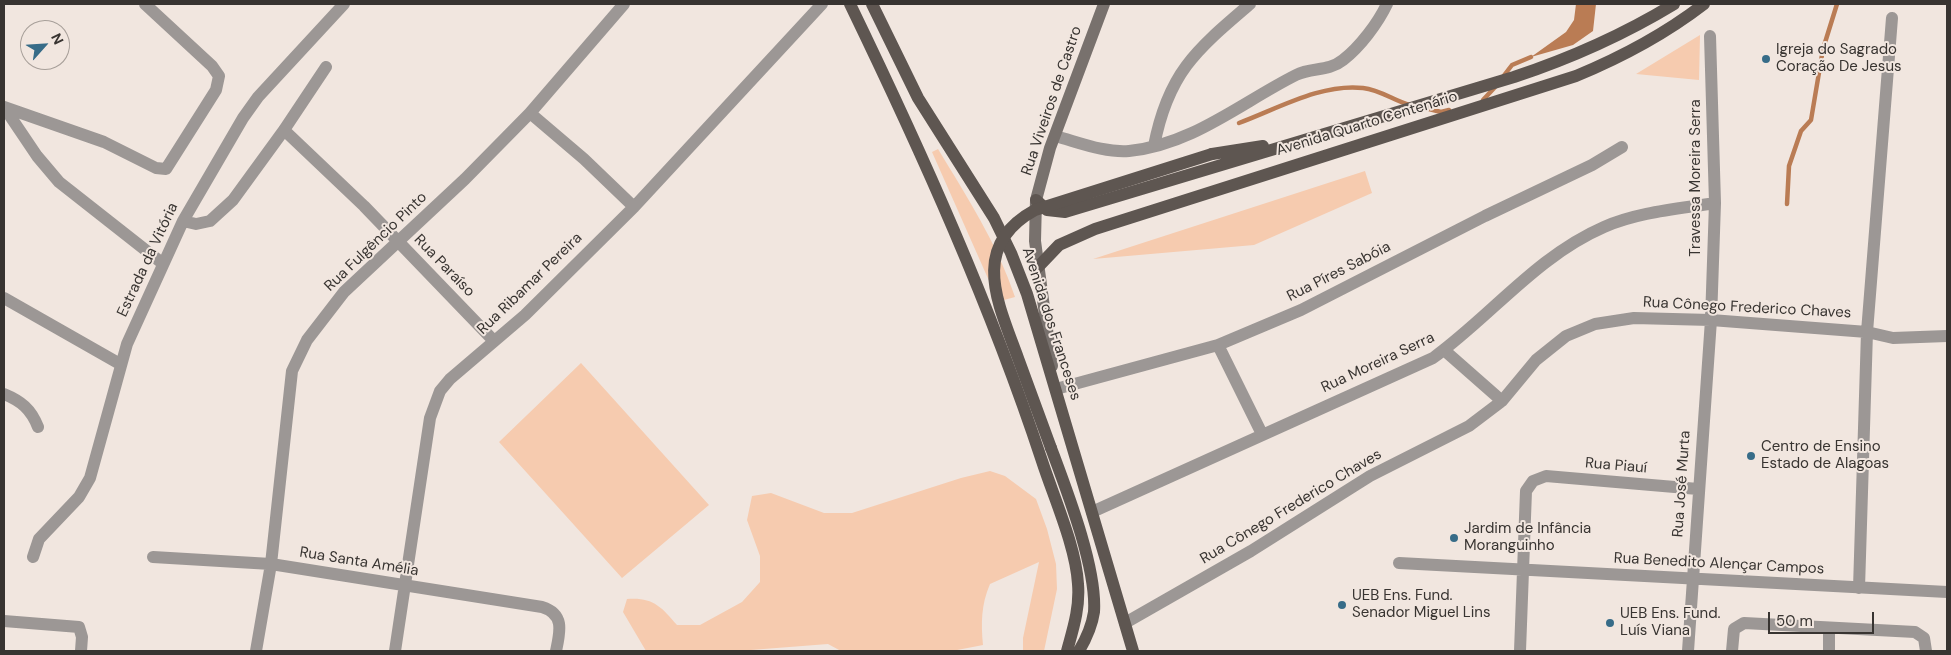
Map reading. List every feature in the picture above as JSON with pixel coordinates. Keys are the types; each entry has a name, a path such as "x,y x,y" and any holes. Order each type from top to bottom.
{"main road":[{"path":"850,4 908,125 956,237 1031,427 1076,568 1079,599 1067,651"},
{"name":"Avenida dos Franceses","path":"872,4 918,98 991,213 1011,252 1027,294 1133,651"},
{"name":"Rua Viveiros de Castro","path":"1056,389 1038,267 1035,226 1036,200 1055,136 1104,4"},
{"name":"Avenida Quarto Centenário","path":"1036,200 1047,210 1065,212 1312,139 1560,62 1613,39 1674,4"},
{"name":"Avenida Quarto Centenário","path":"1038,267 1053,250 1074,237 1316,157 1576,76 1648,42 1704,4"},
{"path":"1080,651 1092,620 1094,592 1082,541 1052,448 998,304 993,276 999,244 1014,224 1035,210 1212,154 1312,139"}],"street":[{"path":"4,107 104,142 160,169 166,169 216,90 219,76 212,66 145,4"},
{"name":"Estrada da Vitória","path":"33,557 39,539 79,497 90,478 120,364 162,263 183,221 243,118 258,96 344,4"},
{"name":"Rua Fulgêncio Pinto","path":"256,651 271,564 292,371 307,340 344,292 465,180 530,113 624,4"},
{"name":"Rua Ribamar Pereira","path":"395,651 403,586 434,401 450,379 525,315 634,207 822,4"},
{"path":"1154,146 1160,118 1182,68 1250,4"},
{"path":"1055,136 1116,152 1154,146 1184,138 1299,73 1332,67 1344,60 1362,40 1387,4"},
{"path":"1859,588 1868,332 1892,18"},
{"name":"Travessa Moreira Serra","path":"1710,36 1715,203 1711,320"},
{"path":"183,221 203,224 220,214 233,200 284,130 326,67"},
{"path":"4,107 37,156 59,182 162,263"},
{"path":"530,113 584,159 634,207"},
{"name":"Rua Paraíso","path":"284,130 494,341"},
{"name":"Rua Píres Sabóia","path":"1056,389 1218,345 1300,310 1592,164 1622,147"},
{"name":"Rua Moreira Serra","path":"1092,512 1433,358 1469,331 1515,287 1542,266 1604,227 1647,214 1715,203"},
{"path":"4,298 120,364"},
{"name":"Rua Cônego Frederico Chaves","path":"1125,623 1251,550 1370,476 1470,426 1502,400 1536,360 1566,336 1595,324 1634,318 1711,320 1868,332 1893,338 1947,336"},
{"name":"Rua José Murta","path":"1688,651 1711,320"},
{"path":"1218,345 1262,434"},
{"path":"1444,350 1502,400"},
{"path":"4,394 26,406 33,414 38,427"},
{"name":"Rua Piauí","path":"1524,570 1526,491 1533,481 1546,476 1698,489"},
{"name":"Rua Santa Amélia","path":"153,557 271,564 528,604 551,610 556,615 559,627 556,651"},
{"name":"Rua Benedito Alençar Campos","path":"1398,563 1947,592"},
{"path":"1520,651 1524,570"},
{"path":"4,621 79,627 82,637 81,651"},
{"path":"1732,651 1734,628 1744,623 1919,633 1924,638 1926,651"},
{"path":"1828,651 1829,628"}],"shaded area":[{"path":"1576,4 1596,4 1593,31 1573,45 1531,57 1566,32 1574,20"},
{"path":"1700,35 1699,80 1636,74"},
{"path":"938,149 990,239 1015,297 1004,300 990,283 932,152"},
{"path":"1365,171 1372,193 1254,245 1093,259"},
{"path":"581,363 709,505 622,578 499,442"},
{"path":"990,471 1005,476 1036,499 1047,529 1056,564 1057,589 1044,651 1023,651 1023,638 1039,562 990,584 982,614 983,645 952,651 841,651 828,644 738,651 646,651 623,612 627,599 650,601 661,608 677,625 700,625 742,602 760,582 760,556 747,520 752,496 771,493 824,513 852,513 961,478"}],"waterway":[{"path":"1787,204 1789,166 1801,131 1811,120 1823,49 1837,4"},
{"path":"1502,78 1512,65 1531,57"},
{"path":"1483,100 1496,86"},
{"path":"1239,123 1300,98 1347,87 1370,89 1410,105"},
{"path":"1425,108 1441,112 1449,110"}],"place":[{"name":"Igreja do Sagrado Coração De Jesus","path":"1766,59"},
{"name":"Centro de Ensino Estado de Alagoas","path":"1751,456"},
{"name":"Jardim de Infância Moranguinho","path":"1454,538"},
{"name":"UEB Ens. Fund. Senador Miguel Lins","path":"1342,605"},
{"name":"UEB Ens. Fund. Luís Viana","path":"1610,623"}]}
